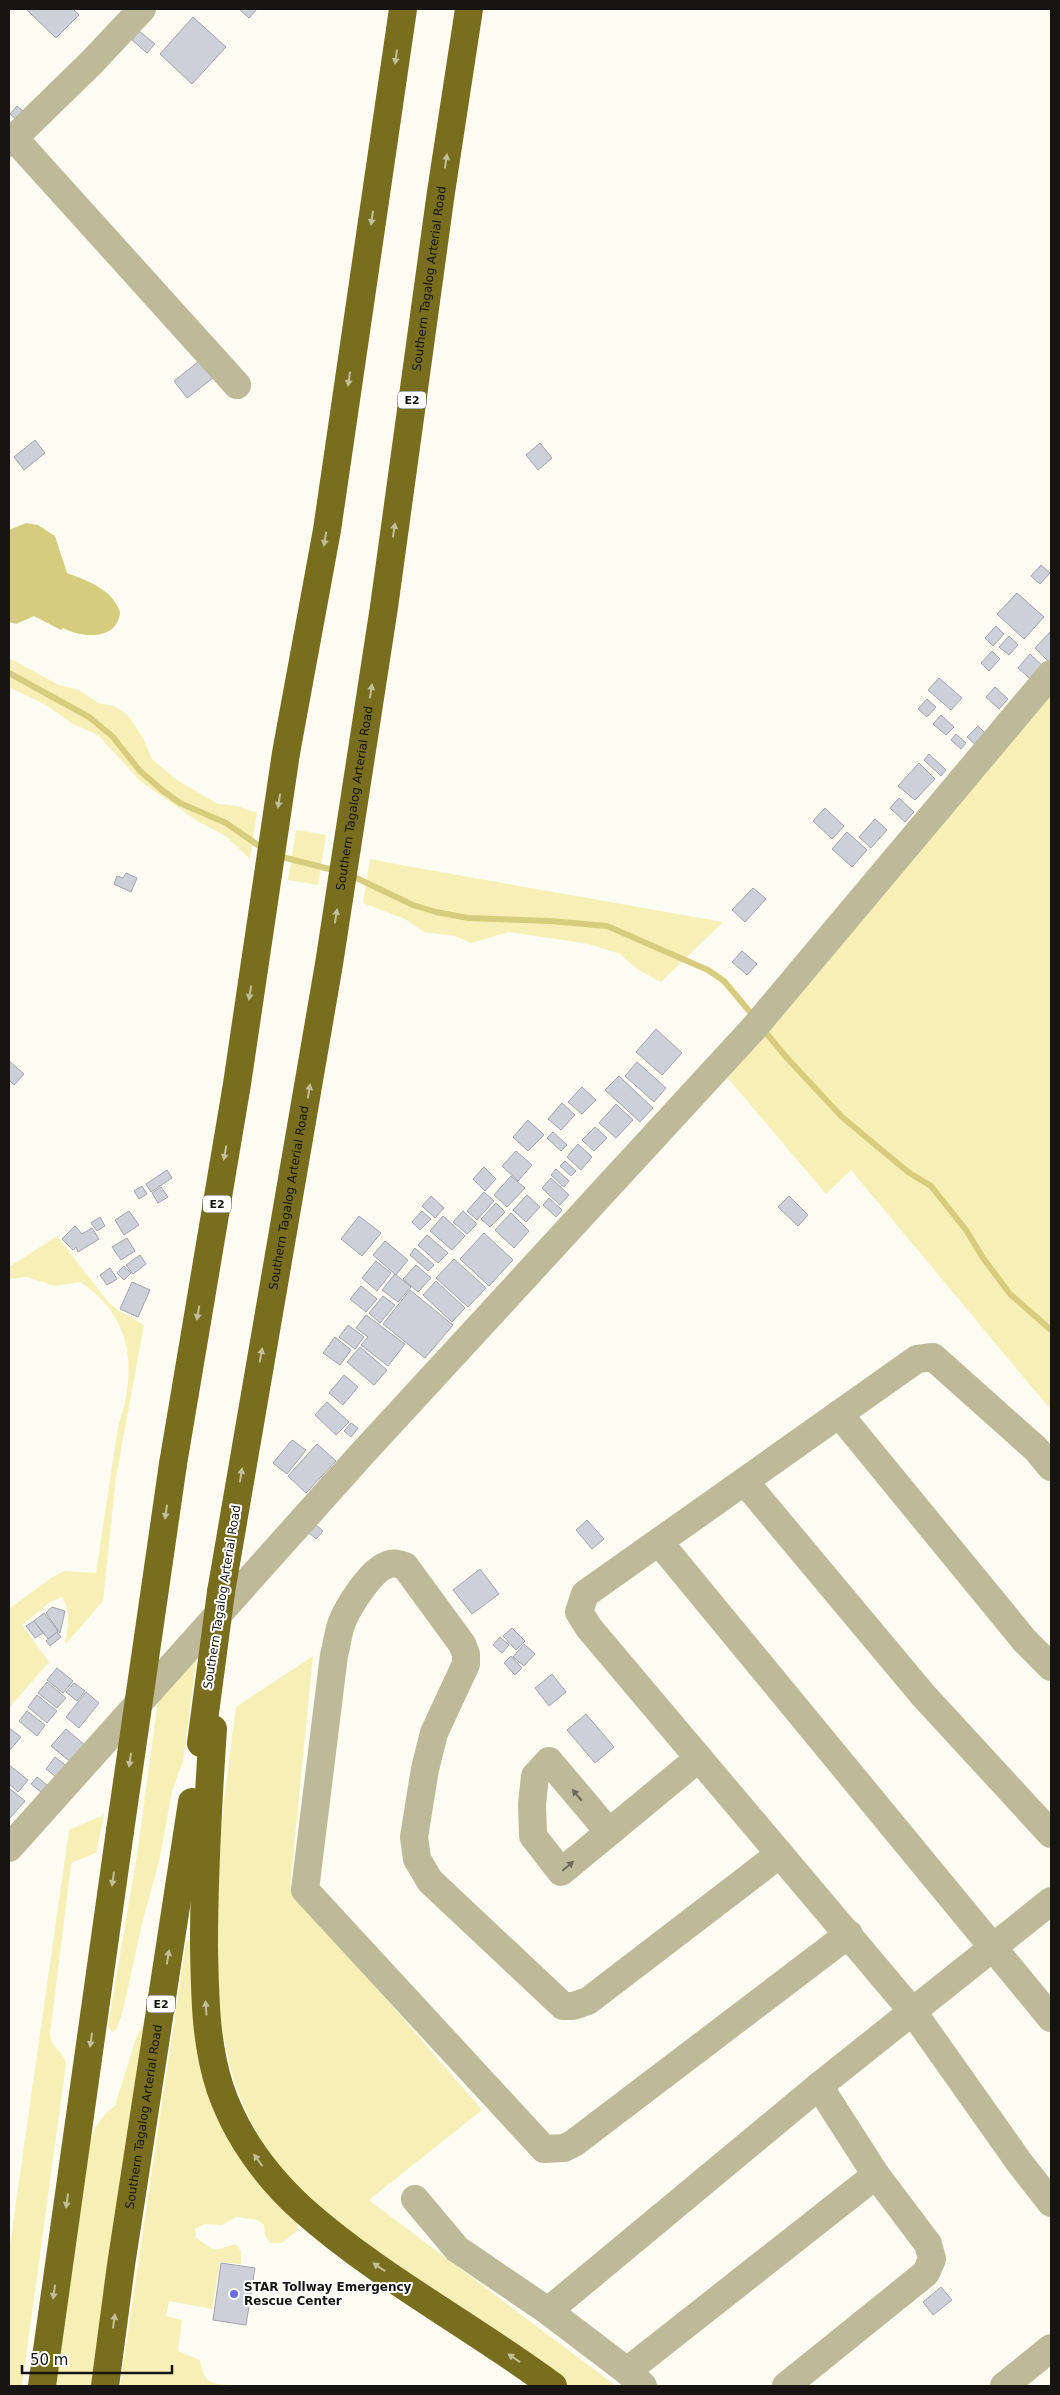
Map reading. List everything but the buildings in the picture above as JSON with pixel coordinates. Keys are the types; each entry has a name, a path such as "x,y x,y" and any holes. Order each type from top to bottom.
{"highway":[{"name":"E2","path":"42,2386 173,1464 237,1084 286,753 327,530 403,9"},
{"name":"Southern Tagalog Arterial Road","path":"105,2386 121,2265 207,1736 222,1592 253,1402 304,1117 384,608 441,192 470,9"},
{"path":"207,1736 205,2002 210,2046 220,2088 242,2136 260,2164 282,2189 320,2224 366,2259 553,2386"}],"street":[{"path":"142,9 11,140 237,385"},
{"path":"9,1848 360,1456 760,1019 1051,674"},
{"path":"1051,1467 1036,1449 934,1357 917,1359 585,1594 579,1612 589,1628 913,2012 1019,2162 1051,2203"},
{"path":"838,1414 1026,1641 1051,1667"},
{"path":"745,1482 922,1696 1051,1834"},
{"path":"659,1542 1051,2018"},
{"path":"780,1854 588,2001 573,2006 563,2006 430,1881 417,1859 414,1837 425,1769 434,1733 466,1664 466,1654 462,1644 405,1566 397,1563 388,1564 378,1569 352,1604 342,1623 334,1655 305,1890 544,2149 564,2148 574,2143 849,1934"},
{"path":"609,1832 699,1758"},
{"path":"548,2312 819,2086 1051,1901"},
{"path":"786,2386 926,2273 932,2259 928,2244 876,2175 819,2086"},
{"path":"415,2199 457,2249 548,2312 635,2379 876,2175"},
{"path":"1004,2386 1051,2348"}],"shaded area":[{"path":"26,523 38,525 55,536 67,573 98,587 111,597 120,612 118,621 113,628 98,635 88,635 63,628 61,630 34,616 16,624 9,622 9,530"},
{"path":"9,658 59,685 79,690 98,703 114,706 128,715 143,738 152,759 177,780 218,804 237,806 257,813 250,859 226,836 199,822 140,781 98,735 73,724 46,705 9,687"},
{"path":"1051,689 1051,1410 851,1170 826,1194 720,1069"},
{"path":"296,830 326,835 318,885 288,880"},
{"path":"370,859 723,922 661,982 637,969 620,954 589,944 509,932 471,943 455,936 424,932 405,919 363,903"},
{"path":"57,1236 109,1303 144,1325 116,1477 103,1601 65,1645 68,1614 62,1597 50,1602 22,1625 49,1662 9,1708 9,1609 51,1578 64,1571 96,1573 118,1427 128,1386 129,1366 121,1328 98,1296 80,1282 55,1286 27,1277 9,1279 9,1267"},
{"path":"198,1648 183,1761 172,1791 160,1857 142,1924 123,2010 117,2028 112,2033 108,2026 138,1848 160,1685"},
{"path":"313,1656 290,1888 482,2110 369,2200 616,2386 581,2387 571,2386 563,2382 348,2232 325,2213 283,2170 265,2146 241,2099 226,2047 218,1991 215,1932 217,1873 236,1707"},
{"path":"104,1815 96,1853 73,1862 71,1865 50,2034 52,2043 63,2056 66,2064 22,2386 9,2386 9,2252 69,1830"},
{"path":"191,1939 198,2021 297,2219 298,2230 282,2243 270,2243 265,2235 264,2225 257,2220 236,2217 222,2225 205,2224 195,2229 196,2238 212,2248 218,2249 236,2244 241,2251 241,2264 220,2262 212,2309 169,2301 166,2316 182,2320 178,2351 200,2360 205,2376 213,2383 240,2386 120,2386 186,1942"},
{"path":"145,2022 92,2386 56,2386 90,2141 95,2128 106,2113 115,2106 136,2038"}],"waterway":[{"path":"9,673 89,717 112,736 140,771 180,803 226,823 265,850"},
{"path":"278,856 337,871"},
{"path":"348,874 413,905 436,912 468,918 550,921 607,926 708,970 724,981 755,1018"},
{"path":"762,1028 842,1117 908,1172 931,1186 966,1230 983,1258 1010,1294 1051,1330"}],"place":[{"name":"STAR Tollway Emergency Rescue Center","path":"234,2294"}]}
